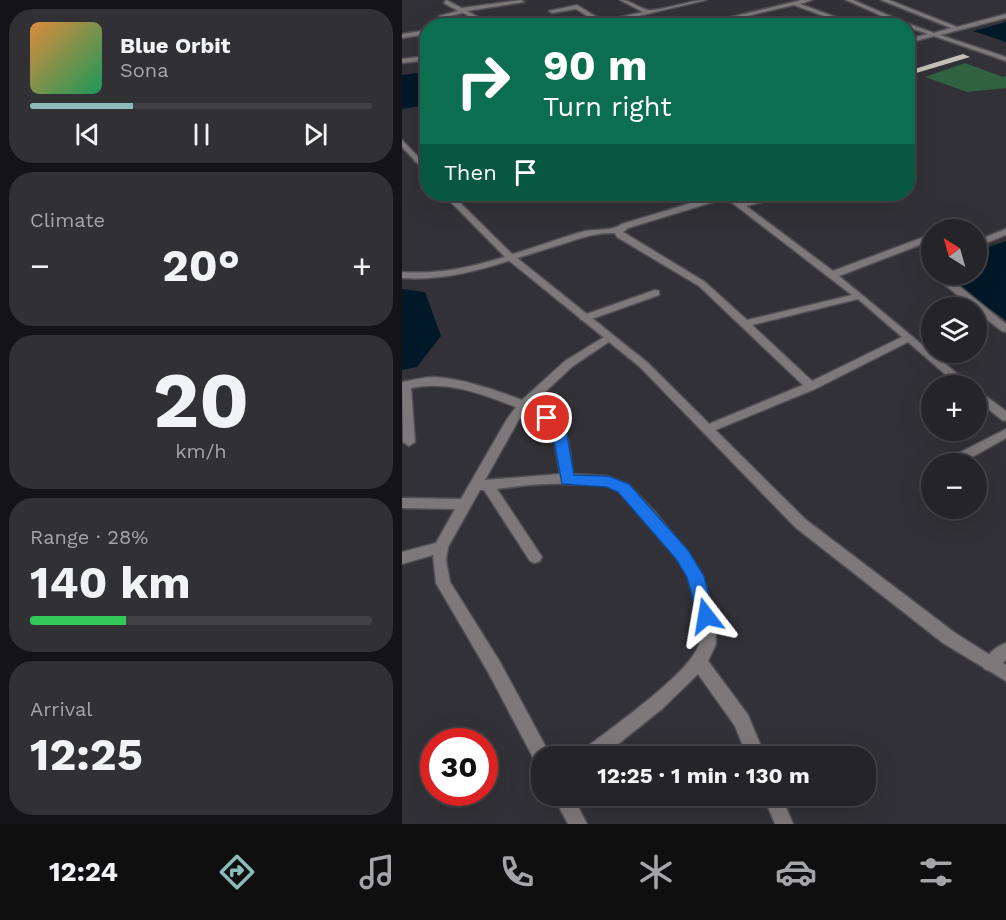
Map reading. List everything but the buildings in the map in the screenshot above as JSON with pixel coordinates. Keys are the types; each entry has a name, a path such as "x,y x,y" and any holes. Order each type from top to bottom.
{"street":[{"path":"623,0 647,12"},
{"path":"619,18 703,0"},
{"path":"730,18 809,0"},
{"path":"853,0 895,18"},
{"path":"885,0 955,28"},
{"path":"446,2 477,18"},
{"path":"446,18 443,15 521,2"},
{"path":"795,3 836,18"},
{"path":"552,11 577,8 594,18"},
{"path":"915,39 1006,16"},
{"path":"915,26 1006,59"},
{"path":"402,36 420,33"},
{"path":"402,62 420,59"},
{"path":"402,142 418,161"},
{"path":"454,201 509,256 644,365 800,523 949,638 1006,674"},
{"path":"402,276 430,277 592,231 618,231 625,226 705,201"},
{"path":"735,201 860,296 953,375"},
{"path":"740,205 755,201"},
{"path":"618,231 620,235 702,284 811,386"},
{"path":"987,240 1006,232"},
{"path":"832,275 921,242"},
{"path":"951,285 1006,329"},
{"path":"585,318 655,293"},
{"path":"743,324 860,296"},
{"path":"537,746 494,667 443,583 439,560 441,547 465,504 481,485 523,406 584,351 609,336"},
{"path":"708,429 811,386 908,338"},
{"path":"409,442 404,386 434,381 455,384 523,406 547,418 559,429 567,480"},
{"path":"987,402 1006,417"},
{"path":"969,453 1006,433"},
{"path":"481,485 567,480 608,482 624,488 682,555 695,576 706,616 708,645 698,661 670,690 601,746"},
{"path":"481,485 536,558"},
{"path":"402,503 465,504"},
{"path":"402,558 441,547"},
{"path":"990,664 1006,650"},
{"path":"698,661 742,722 752,746"},
{"path":"568,806 578,824"},
{"path":"777,806 784,824"}],"green space":[{"path":"965,63 1003,77 1006,76 1006,88 967,92 925,77"}],"water":[{"path":"1006,22 1006,42 973,31"},
{"path":"420,73 420,106 402,109 402,75"},
{"path":"1006,241 1006,320 987,307 987,297 973,297 955,285 987,285 987,248"},
{"path":"402,289 425,292 441,336 417,367 402,370"}],"route":[{"path":"547,418 559,429 567,480 608,482 624,488 682,555 695,576 706,616"}]}
